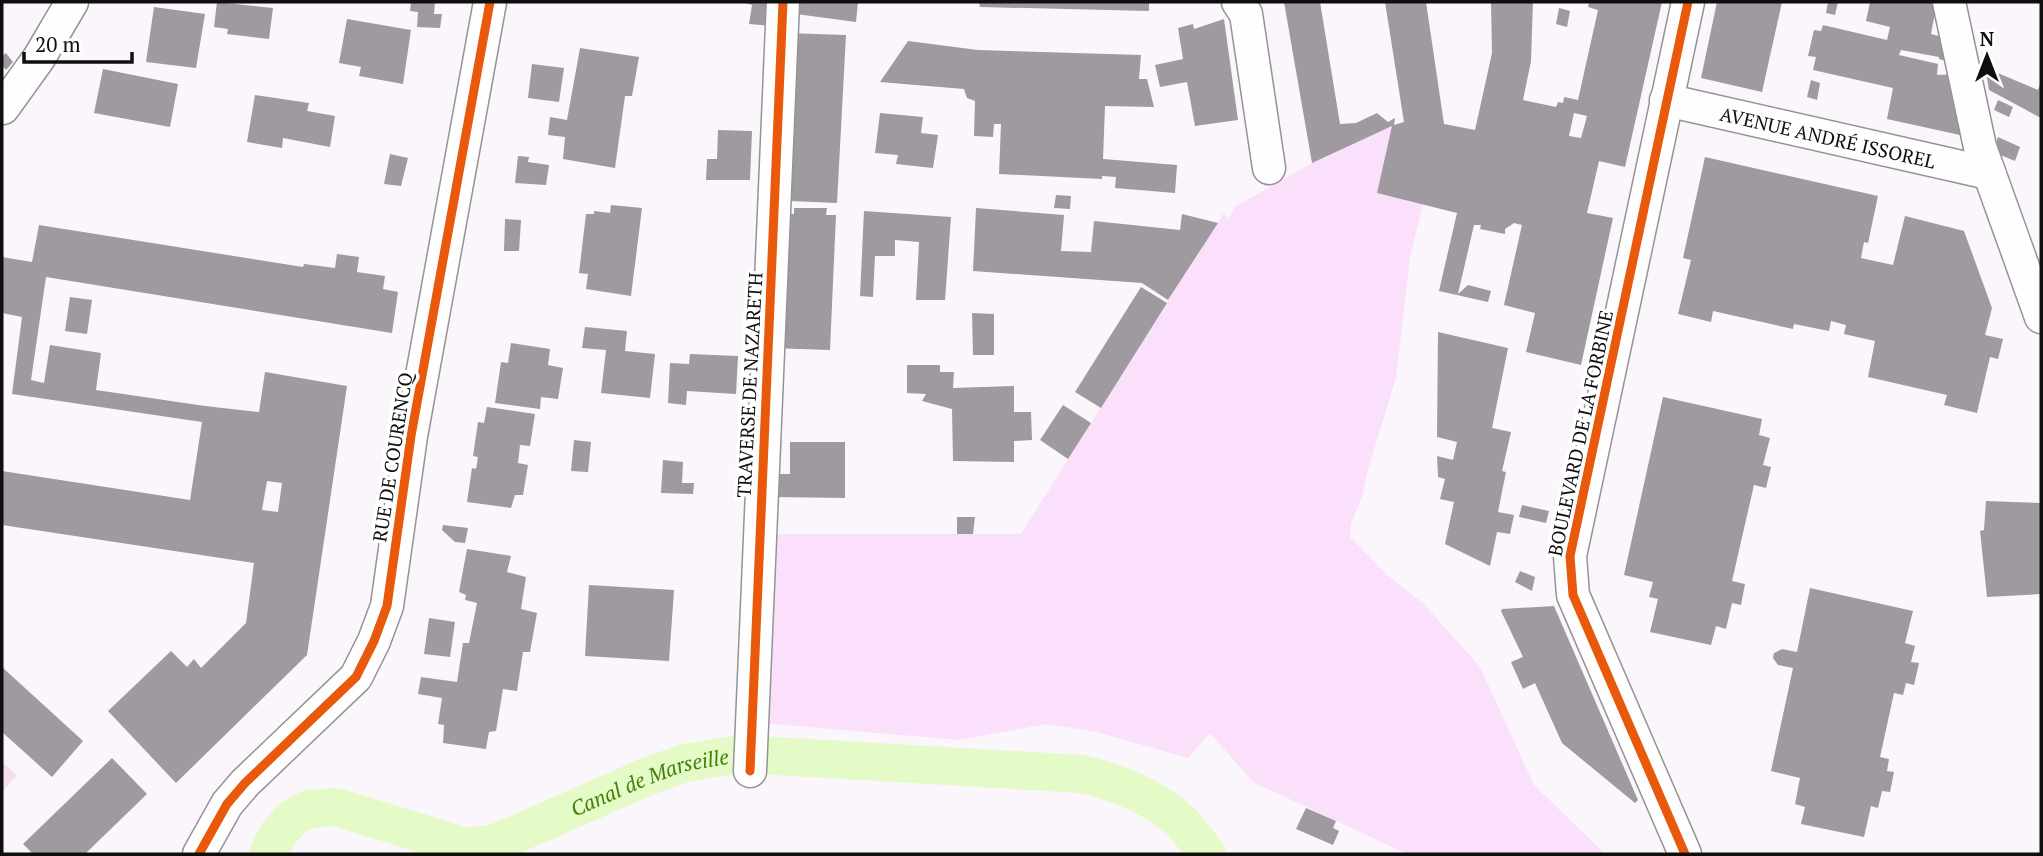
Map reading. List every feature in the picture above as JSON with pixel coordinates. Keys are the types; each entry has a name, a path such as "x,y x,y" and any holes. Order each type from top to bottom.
{"street":[{"path":"3,108 39,58 72,2"},
{"name":"RUE DE COURENCQ","path":"199,854 227,804 245,783 356,677 374,642 387,606 411,436 489,2"},
{"name":"TRAVERSE DE NAZARETH","path":"750,771 783,2"},
{"path":"1238,2 1245,14 1269,168"},
{"name":"BOULEVARD DE LA FORBINE","path":"1685,854 1573,595 1570,556 1688,2"},
{"path":"1949,2 1984,160 2041,317"},
{"name":"AVENUE ANDRÉ ISSOREL","path":"1666,100 1984,160"}],"shaded area":[{"path":"1392,126 1377,193 1423,204 1410,257 1396,378 1362,497 1351,523 1350,537 1387,575 1424,604 1480,667 1534,785 1605,854 1407,854 1253,782 1210,733 1188,758 1097,732 1047,724 959,740 761,723 769,534 1021,534 1223,214 1229,218 1236,206 1312,163"},
{"path":"2,762 17,775 2,792"}],"building":[{"path":"217,2 273,8 269,39 227,34 228,29 214,27"},
{"path":"411,2 435,2 434,14 442,14 440,28 417,27 418,12 410,11"},
{"path":"742,2 775,2 773,26 749,24 752,5"},
{"path":"797,2 858,2 856,22 796,14"},
{"path":"979,2 1149,2 1149,11 980,7"},
{"path":"1284,2 1320,2 1340,124 1356,123 1377,113 1388,122 1395,118 1394,125 1404,122 1385,2 1426,2 1444,124 1475,130 1492,53 1491,2 1533,2 1531,61 1523,100 1556,107 1558,102 1563,103 1564,97 1578,100 1598,10 1588,7 1589,2 1662,2 1625,167 1599,161 1587,213 1613,218 1581,365 1526,352 1535,313 1504,305 1522,225 1514,223 1505,229 1505,234 1480,229 1481,225 1474,225 1458,294 1468,285 1491,291 1488,302 1439,291 1457,213 1377,193 1392,126 1312,163","holes":["1574,113 1587,116 1581,138 1569,136"]},
{"path":"1717,2 1782,2 1762,92 1701,78"},
{"path":"1828,2 1838,2 1835,15 1826,13"},
{"path":"1870,2 1937,2 1931,34 1950,39 1955,63 1901,50 1899,55 1938,64 1937,75 1957,74 1969,137 1887,119 1893,88 1813,70 1816,57 1808,56 1814,30 1821,31 1823,25 1887,40 1890,27 1866,21"},
{"path":"154,7 205,14 196,68 146,62"},
{"path":"1559,8 1570,11 1567,27 1556,24"},
{"path":"347,19 411,30 403,84 359,76 361,67 339,63"},
{"path":"1224,19 1238,120 1195,126 1187,82 1160,87 1155,65 1183,59 1178,28 1193,24 1194,29"},
{"path":"786,33 846,35 837,203 790,201 790,214 794,214 794,208 827,208 826,215 836,215 830,350 770,348"},
{"path":"908,41 978,50 1141,55 1139,79 1147,79 1154,107 1105,106 1103,159 1177,165 1175,193 1115,188 1116,177 1102,176 1102,179 999,174 1001,124 994,124 993,137 974,136 975,101 967,98 964,89 880,82"},
{"path":"580,48 639,57 632,96 625,96 615,168 563,159 565,137 548,135 550,117 567,120"},
{"path":"6,53 13,62 6,70 2,65 2,56"},
{"path":"532,64 564,68 559,102 528,98"},
{"path":"103,69 178,84 170,127 94,113"},
{"path":"1993,71 2038,90 2041,81 2041,118 1989,90 1986,72"},
{"path":"1811,80 1820,83 1817,100 1807,97"},
{"path":"255,95 309,103 307,111 335,116 330,147 283,138 282,148 247,142"},
{"path":"1998,100 2013,107 2009,117 1994,110"},
{"path":"880,113 923,117 921,133 938,135 933,168 896,164 898,155 875,153"},
{"path":"718,130 752,131 750,180 706,180 707,159 717,159"},
{"path":"1998,137 2020,147 2015,161 1993,152"},
{"path":"390,154 408,158 401,186 384,184"},
{"path":"518,156 529,157 528,162 549,165 546,185 515,183"},
{"path":"1705,157 1878,196 1868,243 1864,242 1861,258 1893,265 1905,216 1964,231 1992,308 1985,335 2003,339 1998,359 1990,357 1977,413 1944,405 1947,395 1868,377 1875,341 1844,334 1846,325 1831,321 1829,331 1794,324 1793,329 1713,311 1711,322 1678,314 1691,260 1683,258"},
{"path":"1056,195 1071,196 1070,209 1054,208"},
{"path":"611,205 642,208 631,296 586,289 588,274 579,273 586,214 594,214 594,211 610,213"},
{"path":"976,208 1064,215 1061,251 1091,252 1094,221 1180,230 1182,214 1218,223 1168,300 1142,283 973,271"},
{"path":"864,211 951,217 945,300 916,300 919,242 895,240 895,256 875,256 873,297 860,296"},
{"path":"505,219 521,220 519,251 504,251"},
{"path":"39,225 303,267 304,264 335,268 337,254 359,257 357,272 385,276 383,289 398,292 392,333 46,277 31,380 44,383 50,345 101,353 96,390 205,406 259,412 265,372 347,386 307,655 176,783 108,711 171,651 187,667 194,659 201,668 246,623 254,563 2,525 2,471 190,500 202,422 12,394 22,317 2,313 2,257 32,262","holes":["267,481 282,483 278,512 262,510"]},
{"path":"1141,287 1167,303 1101,408 1075,392"},
{"path":"70,297 92,300 87,334 65,331"},
{"path":"972,313 994,314 994,355 973,355"},
{"path":"585,327 627,331 625,351 655,354 650,398 601,393 606,350 582,348"},
{"path":"1438,332 1508,348 1492,428 1511,432 1502,471 1506,472 1498,512 1514,515 1510,534 1497,532 1490,566 1445,544 1454,502 1440,499 1445,479 1438,477 1437,456 1453,460 1457,442 1437,437"},
{"path":"511,343 550,349 548,365 563,368 558,399 541,397 540,409 495,403 501,362 508,363"},
{"path":"690,354 738,356 736,394 687,391 686,405 668,403 670,363 689,364"},
{"path":"907,365 940,365 940,372 954,372 953,388 1014,386 1014,412 1031,412 1032,440 1014,441 1014,462 953,461 952,409 922,401 926,394 907,393"},
{"path":"1663,397 1762,419 1759,435 1770,438 1763,465 1771,467 1766,488 1754,485 1732,581 1745,584 1741,605 1732,603 1726,629 1716,626 1711,645 1650,632 1658,599 1649,597 1653,582 1624,575"},
{"path":"1063,405 1091,423 1068,459 1040,440"},
{"path":"487,407 535,414 530,446 520,445 518,463 528,465 523,495 515,495 511,508 467,502 472,468 476,469 478,457 473,456 478,422 484,423"},
{"path":"574,440 591,442 588,472 571,471"},
{"path":"790,442 845,442 845,498 772,497 772,474 790,474"},
{"path":"663,460 683,462 682,483 694,483 693,494 661,493"},
{"path":"1986,501 2041,503 2041,594 1987,597 1980,531 1984,530"},
{"path":"1522,505 1549,511 1546,523 1519,517"},
{"path":"957,517 975,517 973,534 957,534"},
{"path":"443,525 468,528 465,543 455,542 442,530"},
{"path":"467,549 511,556 507,572 526,577 521,609 537,613 530,652 523,652 517,691 503,689 496,731 489,732 486,749 443,743 444,725 438,724 442,698 418,694 421,677 457,682 463,643 469,643 477,603 465,600 466,595 459,592"},
{"path":"1520,571 1535,577 1532,591 1515,582"},
{"path":"589,585 674,590 669,661 585,656"},
{"path":"1810,588 1913,611 1905,643 1915,646 1911,662 1919,663 1914,685 1906,683 1903,695 1894,693 1880,757 1889,759 1887,771 1894,772 1890,792 1882,791 1878,808 1871,806 1864,837 1801,824 1805,807 1795,804 1800,778 1771,771 1793,668 1778,665 1773,658 1774,653 1782,649 1797,652"},
{"path":"1554,606 1638,800 1635,803 1562,743 1535,683 1523,689 1511,662 1523,657 1502,609"},
{"path":"429,618 455,622 450,657 424,654"},
{"path":"2,667 83,741 52,777 2,732"},
{"path":"112,758 147,794 85,854 33,854 23,844"},
{"path":"1306,808 1336,821 1333,828 1339,831 1333,845 1296,829"}],"waterway":[{"name":"Canal de Marseille","path":"268,854 278,834 292,818 309,809 335,807 467,847 496,843 646,777 685,763 740,754 1082,774 1121,786 1168,811 1183,824 1207,854"}],"cycle path":[{"path":"199,854 227,804 245,783 356,677 387,606 411,436 490,2"},
{"path":"750,771 783,2"},
{"path":"1685,854 1573,595 1570,556 1688,2"}]}
